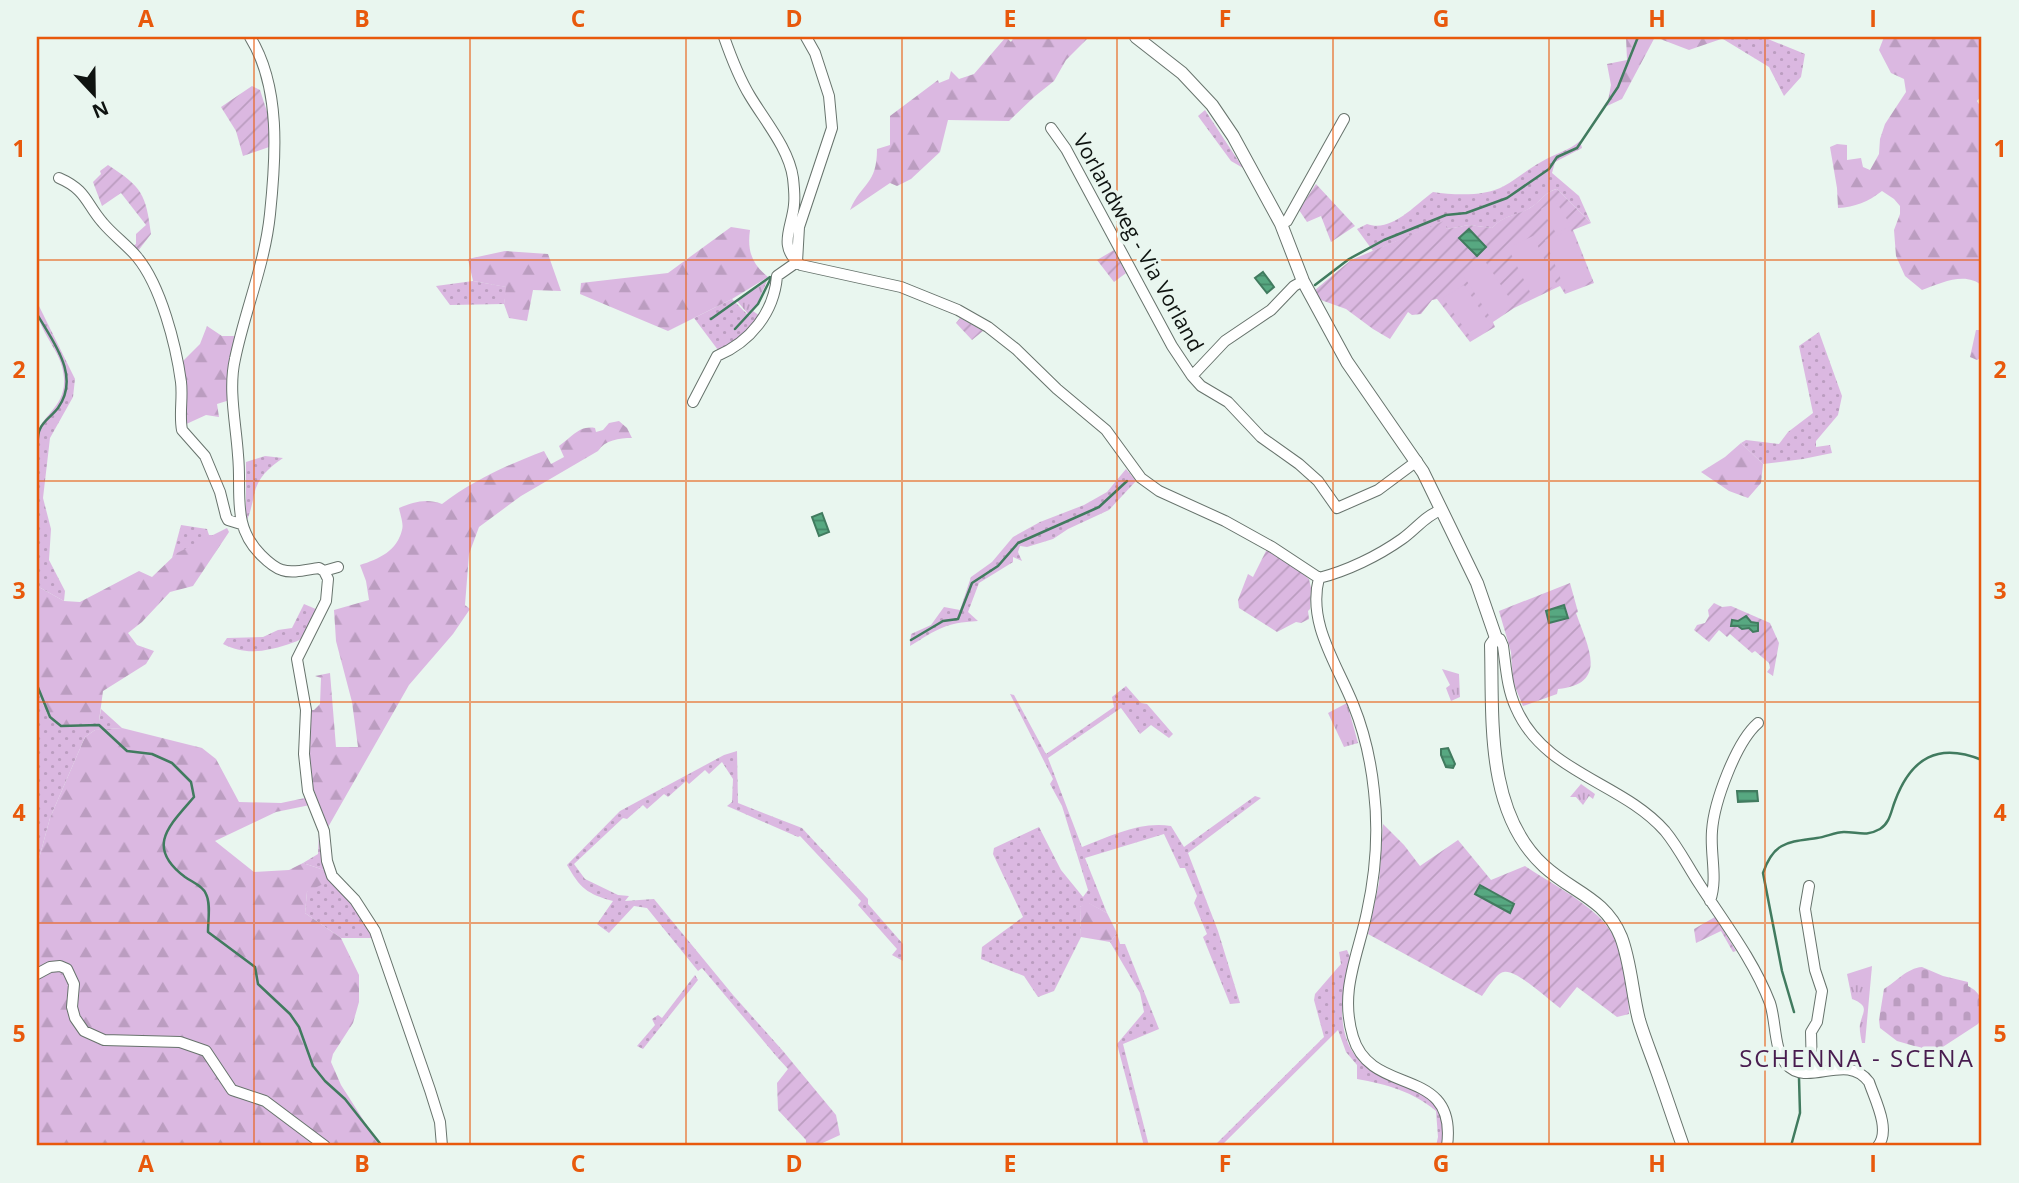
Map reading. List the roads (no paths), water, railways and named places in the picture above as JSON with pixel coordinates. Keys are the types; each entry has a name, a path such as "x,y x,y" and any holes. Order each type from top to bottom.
{"street":[{"path":"250,37 258,51 268,84 274,129 271,213 267,240 234,362 233,399 241,524 264,559 283,571 319,568 328,579 326,601 297,659 306,710 304,754 308,791 324,831 327,861 332,876 355,900 375,931 440,1122 442,1146"},
{"path":"723,37 748,93 782,150 792,174 794,205 786,234 797,262 901,287 958,310 988,327 1106,430 1141,478 1159,491 1225,521 1272,547 1319,578"},
{"path":"797,262 799,227 832,128 829,96 815,53 806,37"},
{"path":"1136,37 1182,73 1212,105 1233,136 1281,224 1303,281 1359,381 1417,461 1477,583 1496,638 1500,639 1503,646 1514,706 1531,733 1560,761 1647,814 1664,830 1680,850 1752,968 1774,1017 1783,1059 1793,1069 1808,1072 1849,1068 1865,1077 1884,1135 1878,1146"},
{"path":"1281,224 1287,222 1344,119"},
{"name":"Vorlandweg - Via Vorland","path":"1051,128 1066,149 1172,346 1201,386 1228,402 1261,437 1318,481 1337,509 1378,490 1417,461"},
{"path":"60,178 88,199 93,212 135,254 151,281 169,327 182,385 182,430 205,456 228,520 241,524"},
{"path":"693,402 717,356 735,349 751,333 772,301 778,276 797,262"},
{"name":"Vorlandweg - Via Vorland","path":"1192,376 1225,341 1271,310 1294,286 1303,281"},
{"path":"1319,578 1349,568 1394,544 1424,519 1441,510"},
{"path":"324,571 338,567"},
{"path":"1319,578 1316,592 1318,616 1335,668 1353,705 1367,750 1377,826 1376,862 1367,915 1347,996 1348,1017 1357,1049 1366,1061 1377,1069 1428,1091 1441,1103 1447,1116 1447,1146"},
{"path":"1496,638 1491,645 1493,720 1499,780 1508,812 1534,857 1556,876 1596,902 1611,918 1627,959 1640,1024 1683,1146"},
{"path":"1710,901 1714,889 1712,830 1722,785 1738,753 1758,723"},
{"path":"1808,1072 1811,1035 1822,991 1815,970 1805,909 1809,886"},
{"path":"37,974 50,967 60,966 67,969 74,984 72,1007 75,1018 84,1031 104,1040 180,1042 206,1051 232,1090 265,1101 325,1146"}],"waterway":[{"path":"1315,285 1349,259 1384,240 1446,215 1466,213 1507,198 1549,169 1557,157 1577,148 1618,87 1638,37"},
{"path":"711,319 770,277"},
{"path":"735,329 758,304 771,278"},
{"path":"37,314 57,348 66,372 67,384 58,408 40,429 37,451"},
{"path":"911,640 943,621 958,619 972,583 998,566 1018,543 1099,507 1127,481"},
{"path":"37,589 37,600"},
{"path":"37,685 50,717 61,726 99,725 127,751 152,754 172,763 191,782 194,797 176,818 165,837 166,856 185,877 205,891 209,907 208,932 255,967 258,984 290,1014 299,1027 313,1066 345,1099 382,1146"},
{"path":"1794,1012 1782,971 1763,873 1772,855 1791,842 1841,832 1866,833 1880,829 1888,820 1909,774 1928,758 1952,753 1982,760"},
{"path":"1791,1146 1800,1113 1799,1078"}],"district":[{"name":"SCHENNA - SCENA","path":"1857,1059"}]}
